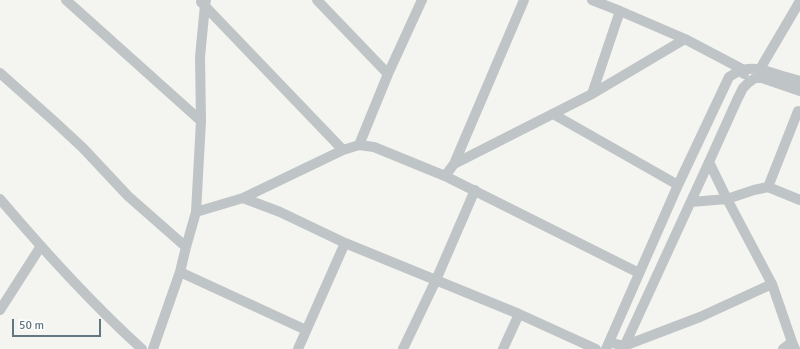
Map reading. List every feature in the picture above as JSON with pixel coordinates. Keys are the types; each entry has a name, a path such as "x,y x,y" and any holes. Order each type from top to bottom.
{"street":[{"path":"66,0 201,121"},
{"path":"317,0 388,74"},
{"path":"359,145 388,74 422,0"},
{"path":"445,176 454,164 524,0"},
{"path":"592,0 685,39 742,70 748,83"},
{"path":"760,69 800,1"},
{"path":"153,349 180,272 196,212 201,121 200,57 203,2"},
{"path":"203,2 343,150"},
{"path":"592,94 620,11"},
{"path":"454,164 592,94 685,39"},
{"path":"772,284 700,318 624,348 607,345 678,186 729,77 735,72 750,68 760,69 800,81"},
{"path":"0,73 72,138 128,196 186,247"},
{"path":"624,348 743,88 755,78 762,78 800,91"},
{"path":"768,187 798,111"},
{"path":"553,114 678,186"},
{"path":"196,212 243,198 343,150 359,145 374,147 475,190 639,273"},
{"path":"709,162 772,284 793,346 782,349"},
{"path":"691,202 727,199 768,187 800,200"},
{"path":"403,349 436,280 475,190"},
{"path":"243,198 280,212 345,243 519,314 596,349"},
{"path":"0,199 94,303 142,349"},
{"path":"298,349 345,243"},
{"path":"0,310 41,246"},
{"path":"180,272 306,330"},
{"path":"503,349 519,314"}]}
